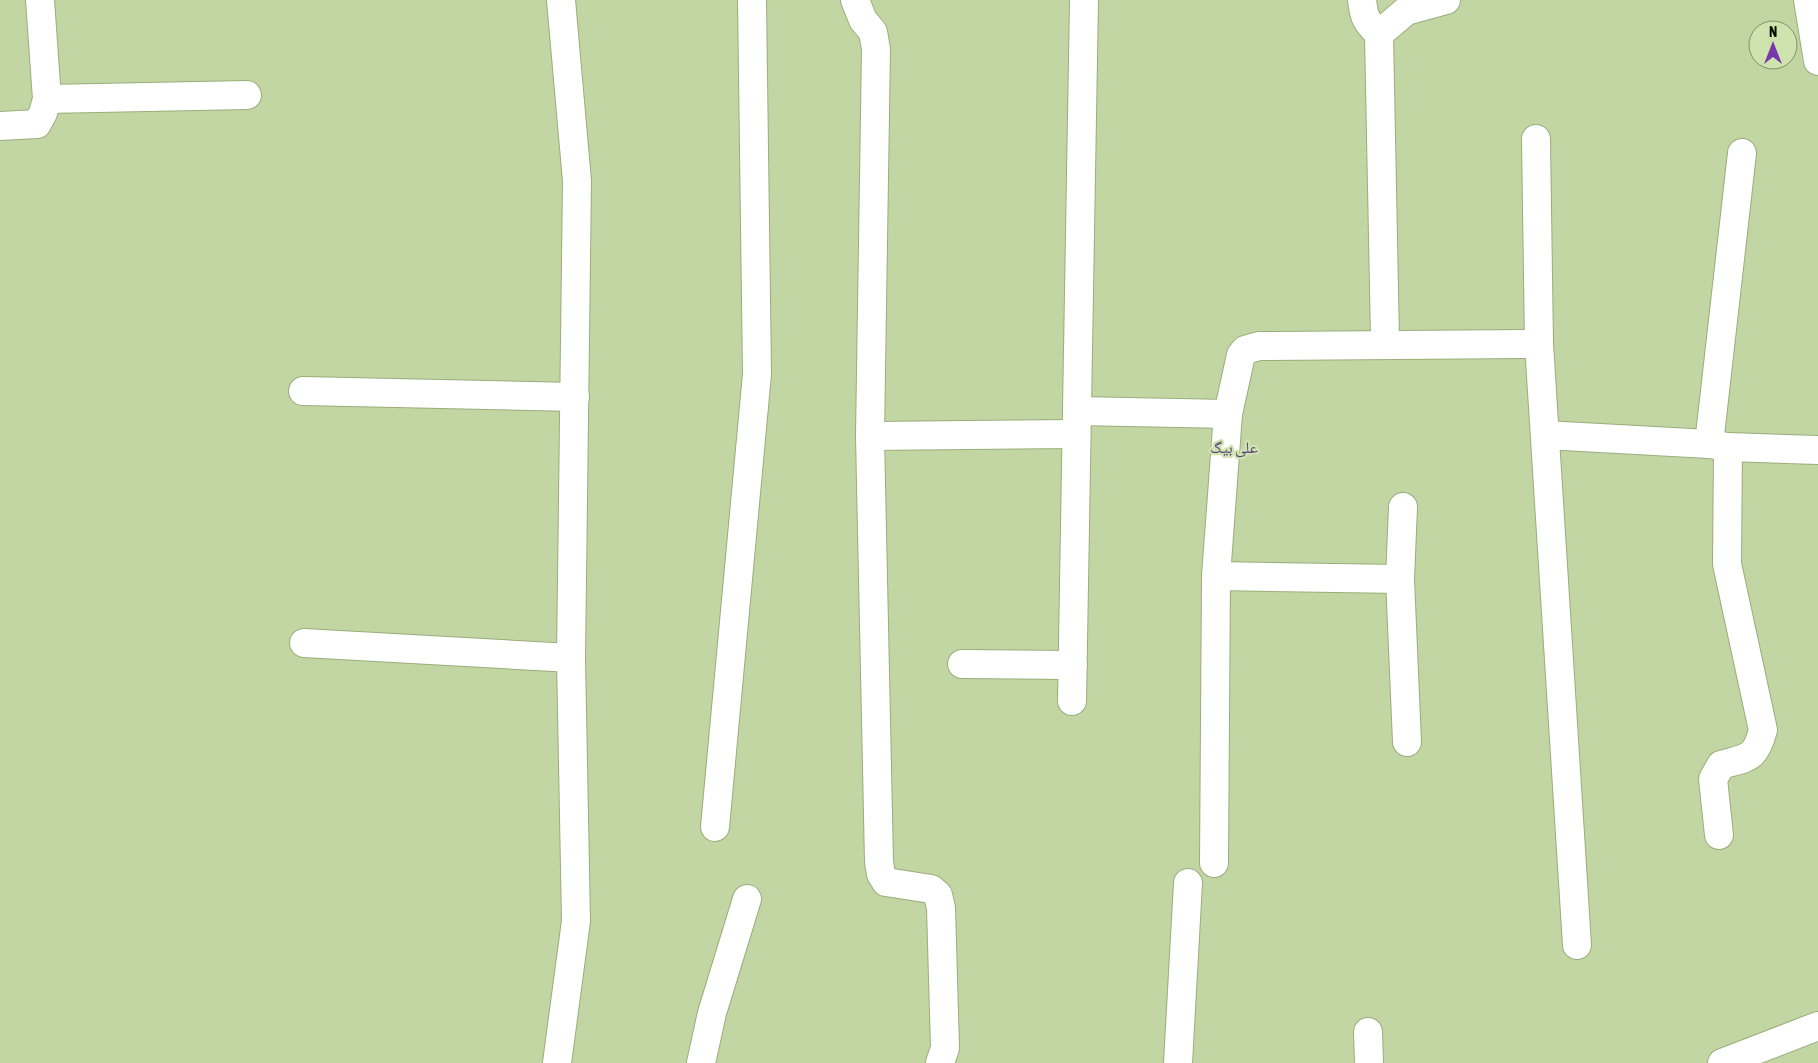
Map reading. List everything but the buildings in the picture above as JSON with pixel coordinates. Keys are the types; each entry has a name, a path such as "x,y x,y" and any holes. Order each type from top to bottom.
{"street":[{"path":"0,126 37,124 43,113 47,99 40,0"},
{"path":"557,1063 576,921 571,658 576,180 560,0"},
{"path":"715,827 757,374 752,0"},
{"path":"856,0 863,20 873,32 876,49 870,436 879,862 881,874 886,882 930,889 938,895 941,908 945,1048 940,1063"},
{"path":"1072,701 1084,0"},
{"path":"1362,0 1364,16 1378,34 1385,340"},
{"path":"1378,34 1406,11 1446,0"},
{"path":"1808,0 1818,60"},
{"path":"47,99 247,95"},
{"path":"1536,139 1539,344 1577,945"},
{"path":"1720,834 1713,779 1721,765 1752,756 1760,744 1763,730 1727,564 1718,446 1742,153"},
{"path":"1214,863 1216,576 1228,414 1241,355 1245,350 1259,346 1539,344"},
{"path":"303,391 575,397"},
{"path":"870,436 1228,414"},
{"path":"1545,436 1818,450"},
{"path":"1403,507 1400,579 1408,742"},
{"path":"1216,576 1400,579"},
{"path":"304,643 571,658"},
{"path":"962,664 1073,665"},
{"path":"1178,1063 1188,883"},
{"path":"701,1063 712,1013 747,899"},
{"path":"1722,1063 1818,1026"},
{"path":"1368,1032 1369,1063"}],"district":[{"name":"علی بیگ","path":"1234,447"}]}
